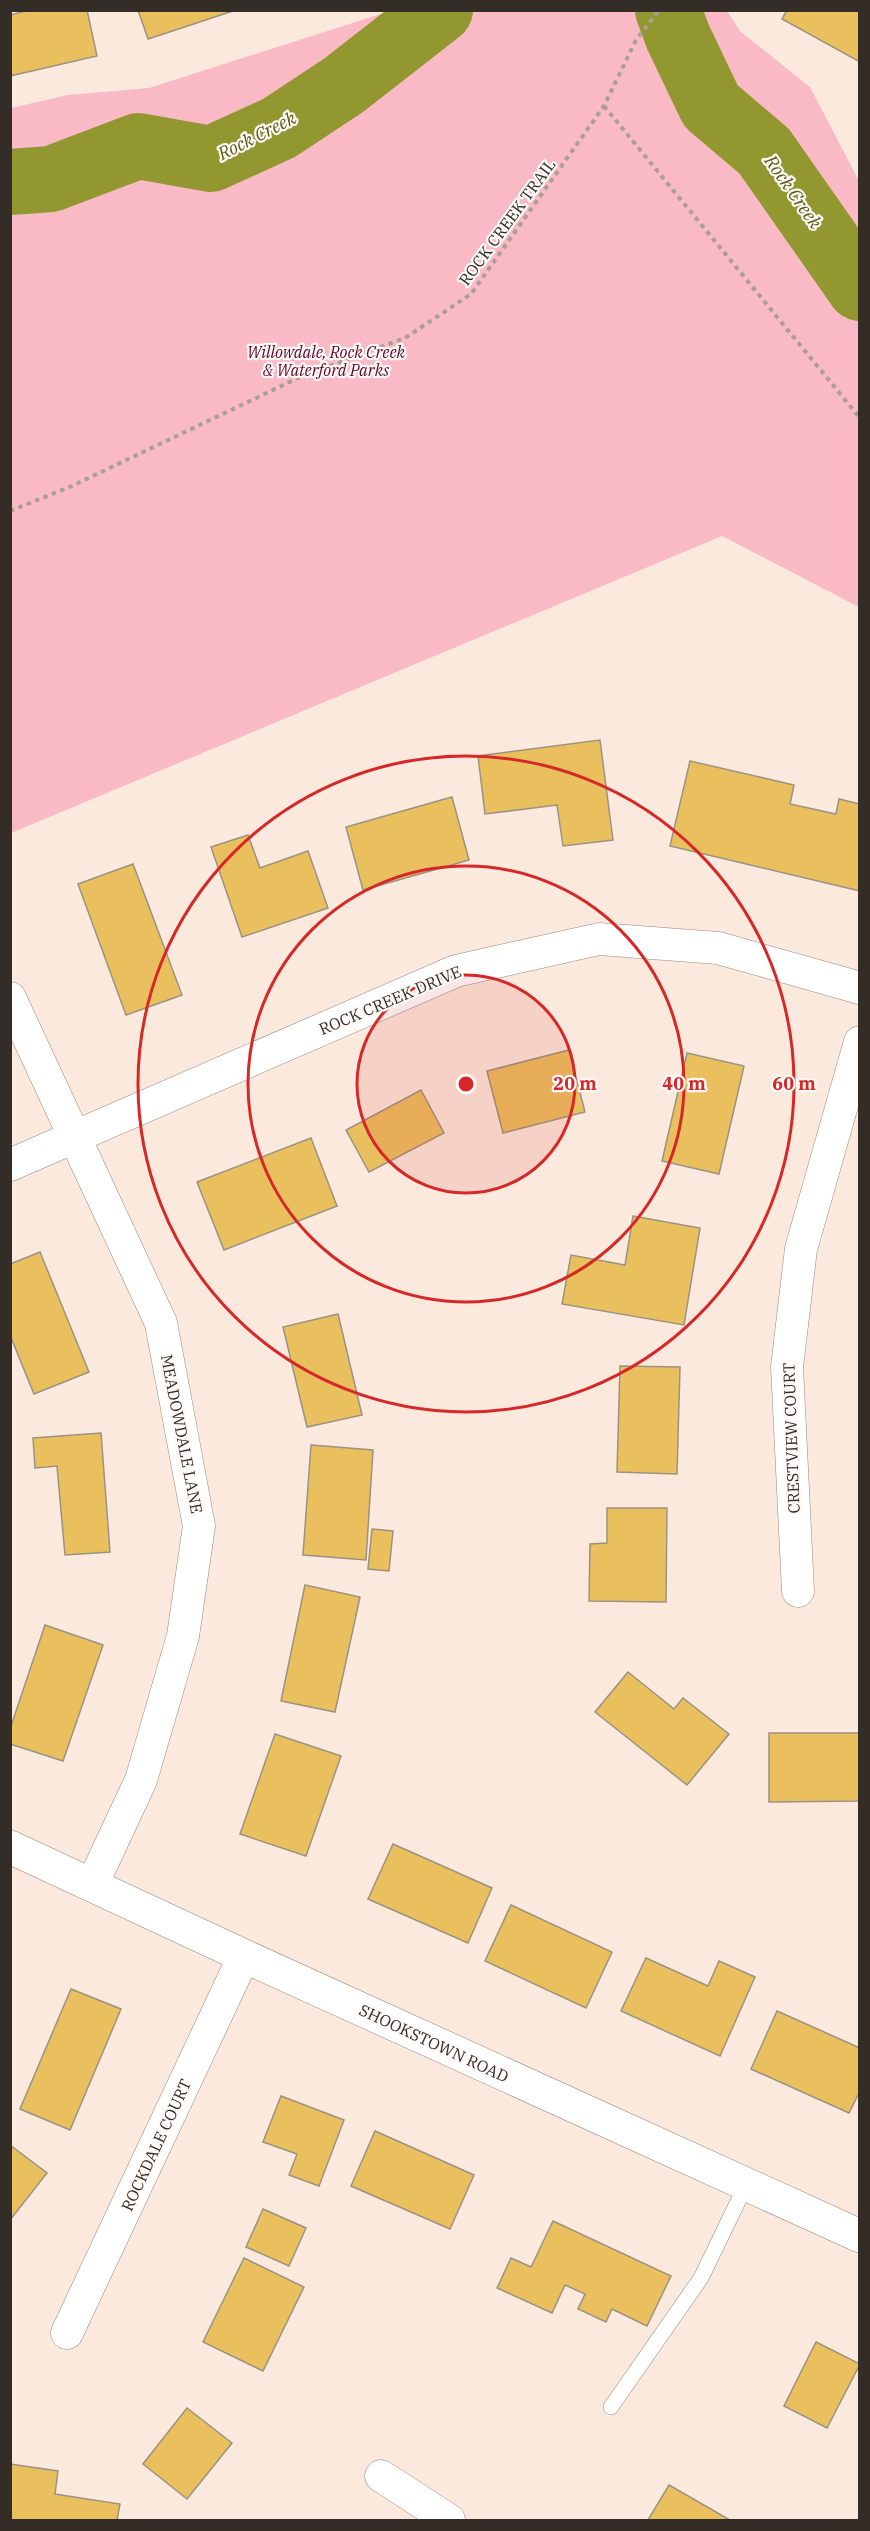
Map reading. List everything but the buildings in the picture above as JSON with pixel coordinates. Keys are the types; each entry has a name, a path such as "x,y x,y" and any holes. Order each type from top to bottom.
{"street":[{"name":"ROCK CREEK DRIVE","path":"10,1165 456,971 599,939 718,948 860,988"},
{"name":"MEADOWDALE LANE","path":"10,998 161,1323 199,1526 183,1636 141,1780 92,1885"},
{"name":"CRESTVIEW COURT","path":"798,1591 787,1366 801,1249 860,1042"},
{"name":"SHOOKSTOWN ROAD","path":"10,1847 860,2236"},
{"name":"ROCKDALE COURT","path":"67,2333 244,1956"},
{"path":"381,2475 449,2520"}],"lane":[{"path":"611,2407 701,2278 746,2185"}],"path":[{"name":"ROCK CREEK TRAIL","path":"10,511 72,486 300,377 405,338 471,294 604,106 636,40 659,10"},
{"path":"604,106 860,418"}],"green space":[{"name":"Willowdale, Rock Creek & Waterford Parks","path":"390,11 727,11 740,31 810,87 859,181 859,607 722,536 11,833 11,108 68,95 149,88"}],"waterway":[{"name":"Rock Creek","path":"10,182 51,179 138,146 211,159 279,128 344,85 440,10"},
{"name":"Rock Creek","path":"668,10 678,37 711,106 764,151 860,288"}]}
